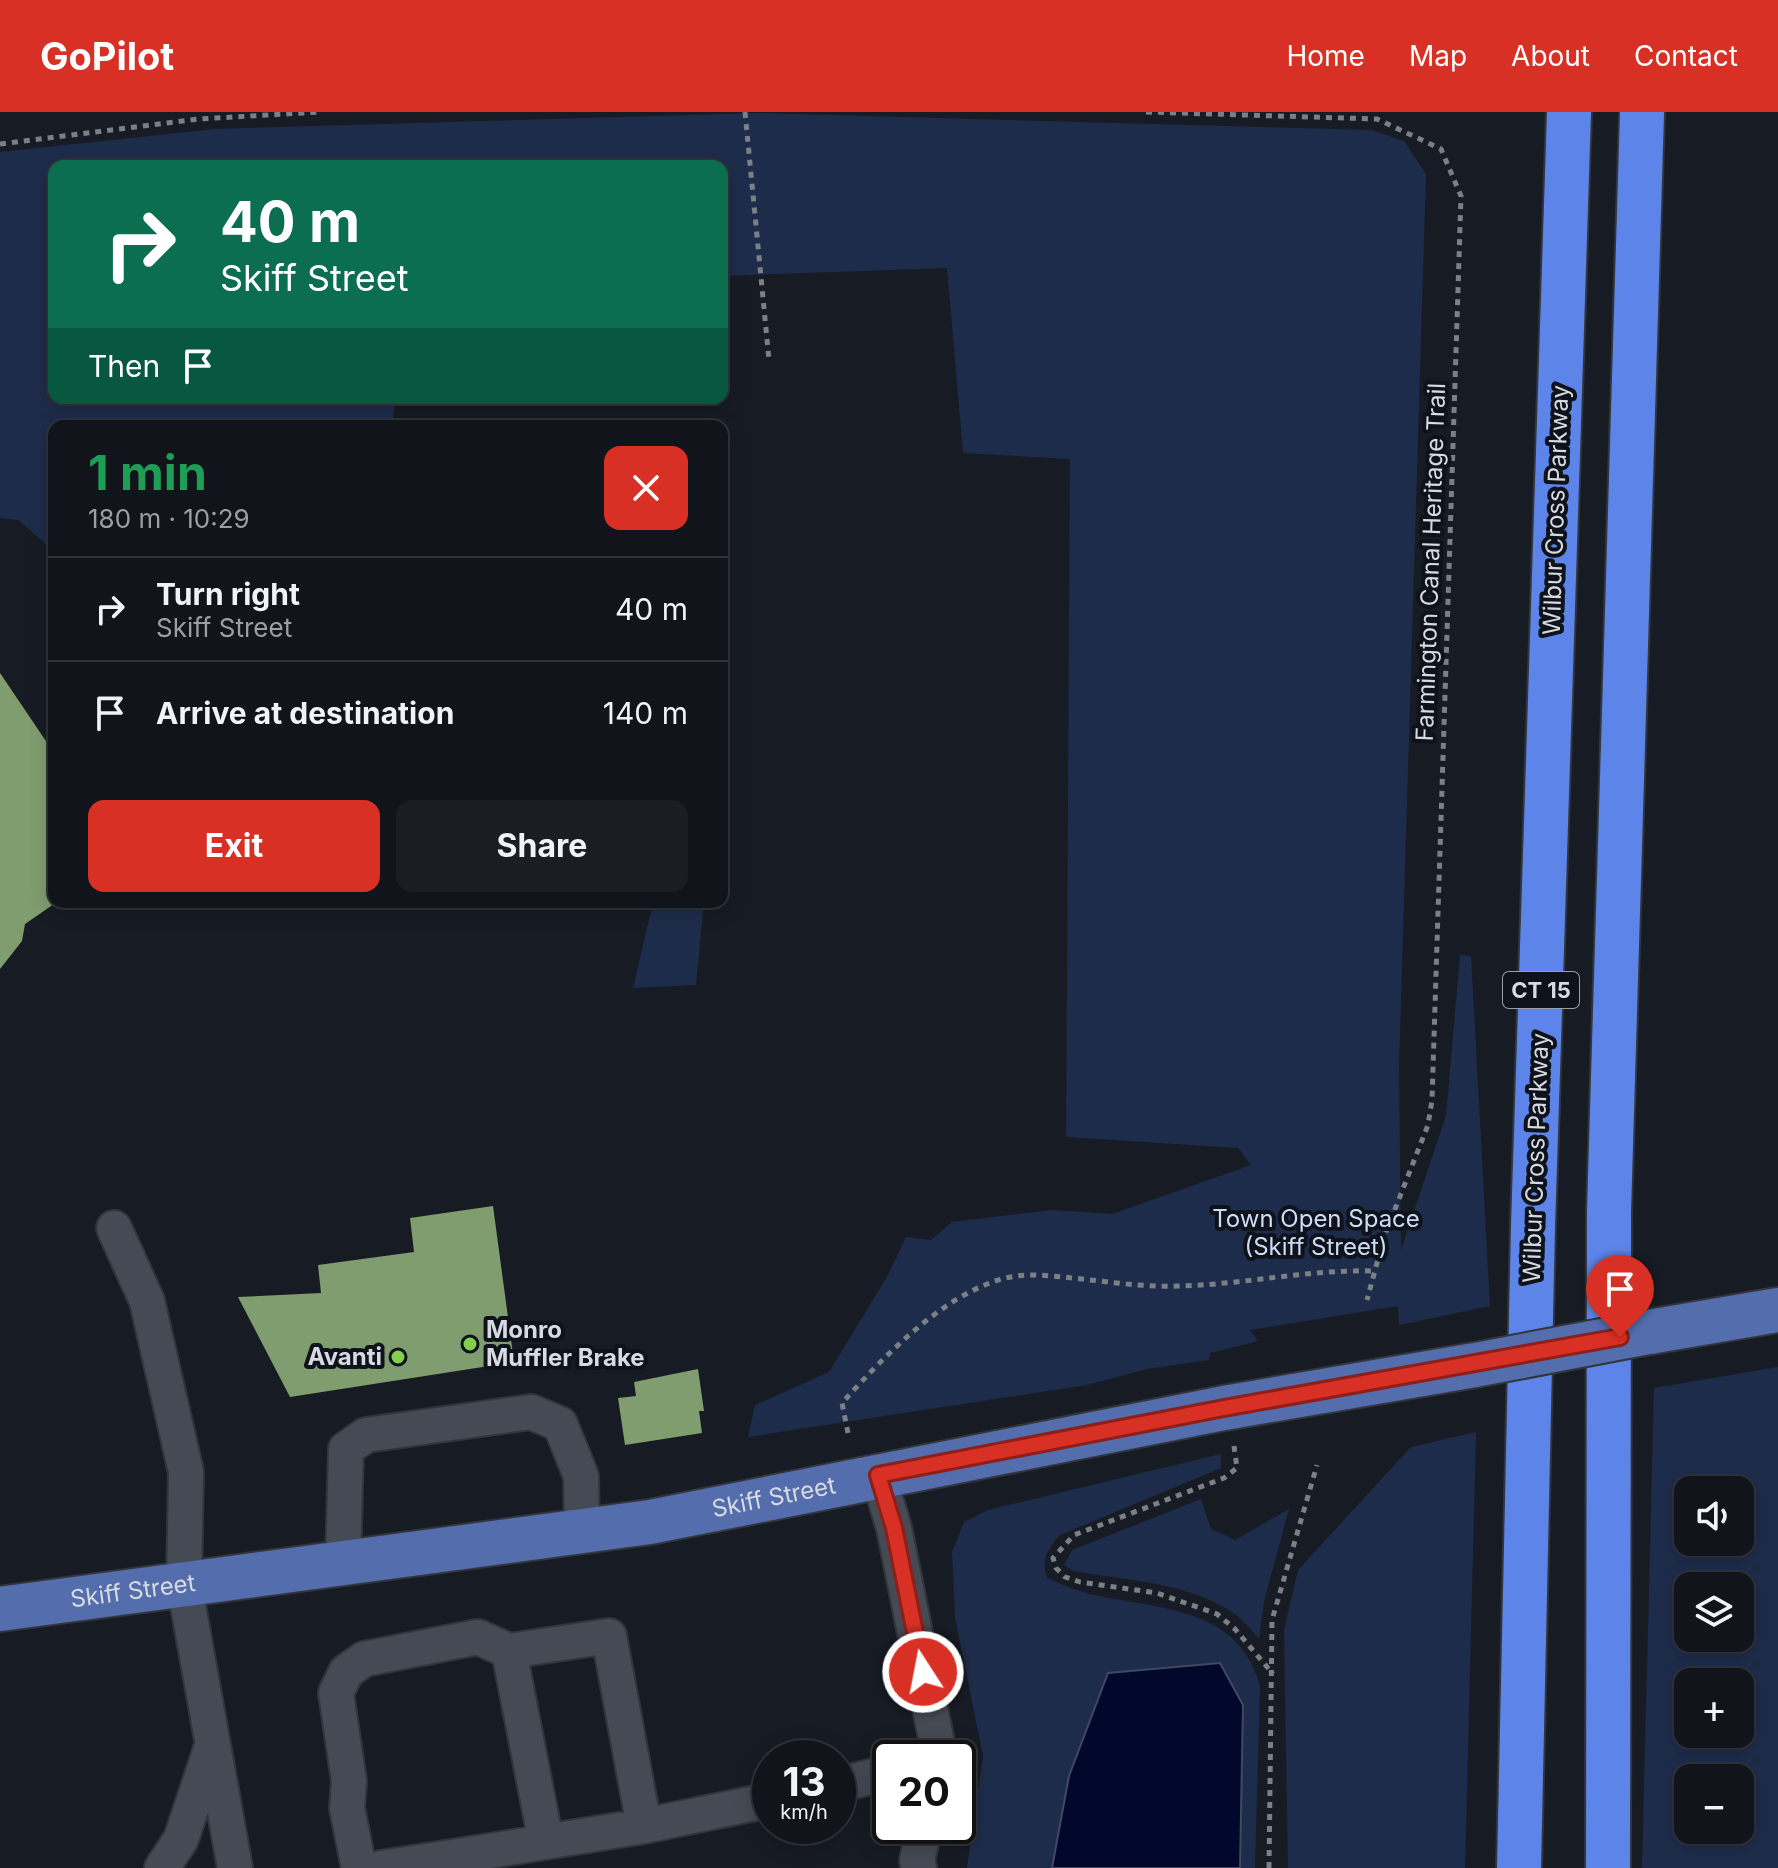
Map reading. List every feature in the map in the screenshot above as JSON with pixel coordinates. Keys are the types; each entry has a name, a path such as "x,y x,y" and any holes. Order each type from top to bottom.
{"highway":[{"name":"Wilbur Cross Parkway","path":"1519,1868 1533,1226 1569,112"},
{"name":"CT 15","path":"1608,1868 1609,1211 1642,112"}],"main road":[{"name":"Skiff Street","path":"0,1609 650,1522 1224,1408 1778,1310"}],"lane":[{"path":"114,1228 147,1301 186,1472 184,1583 235,1868"},
{"path":"343,1564 346,1449 366,1435 501,1416 531,1412 560,1424 581,1476 582,1532"},
{"path":"878,1475 894,1528 936,1740"},
{"path":"359,1868 347,1808 349,1781 336,1693 346,1672 364,1659 478,1637 509,1651 609,1636 644,1826"},
{"path":"509,1651 546,1842"},
{"path":"162,1868 181,1839 212,1745"},
{"path":"381,1868 454,1862 752,1804"},
{"path":"919,1868 922,1844"}],"path":[{"path":"0,144 199,119 320,112"},
{"path":"745,112 769,360"},
{"name":"Farmington Canal Heritage Trail","path":"1146,112 1377,119 1441,149 1461,196 1432,1100 1428,1125 1384,1237 1367,1300"},
{"path":"848,1433 842,1403 878,1363 941,1311 989,1283 1032,1275 1182,1286 1335,1270 1376,1271"},
{"path":"1234,1446 1237,1468 1224,1478 1074,1535 1053,1558 1056,1568 1065,1577 1157,1593 1217,1614 1235,1629 1273,1674"},
{"path":"1269,1868 1272,1620 1317,1465"}],"green space":[{"name":"Town Open Space (Skiff Street)","path":"758,113 1372,130 1404,141 1426,174 1399,1067 1401,1250 1446,1116 1460,955 1471,956 1490,1306 1399,1325 1398,1306 1250,1330 1258,1341 1210,1353 1209,1360 1147,1369 1087,1385 748,1437 755,1405 829,1372 888,1275 906,1237 931,1240 952,1222 1052,1210 1112,1214 1251,1165 1238,1148 1066,1137 1070,459 963,453 947,268 728,276 728,160 48,160 48,404 395,404 393,420 48,420 48,546 18,520 0,518 0,152 215,129"},
{"path":"652,908 703,908 696,985 633,988"},
{"path":"1778,1367 1778,1868 1642,1868 1654,1388"},
{"path":"1476,1432 1465,1868 1288,1868 1284,1630 1298,1570 1411,1447"},
{"path":"1221,1454 1221,1468 1060,1535 1049,1549 1045,1564 1047,1577 1075,1589 1199,1618 1225,1632 1246,1654 1260,1686 1255,1868 967,1868 970,1844 976,1844 976,1805 983,1756 955,1617 952,1552 964,1522 988,1510"},
{"path":"1201,1499 1211,1529 1235,1540 1289,1509 1264,1601 1259,1639 1243,1620 1200,1596 1175,1588 1073,1571 1064,1565 1072,1550"}],"shaded area":[{"path":"1220,1663 1243,1705 1240,1868 1052,1868 1069,1776 1108,1673"}],"building":[{"path":"0,673 48,744 48,908 25,924 22,941 0,969"},
{"path":"493,1206 514,1362 290,1397 238,1297 321,1293 318,1265 414,1252 410,1218"},
{"path":"698,1369 704,1411 699,1411 702,1433 625,1445 618,1398 636,1396 634,1382"}],"place":[{"name":"Monro Muffler Brake","path":"470,1344"},
{"name":"Avanti","path":"398,1357"}],"route":[{"path":"923,1672 894,1528 878,1475 1224,1408 1620,1337"}]}
